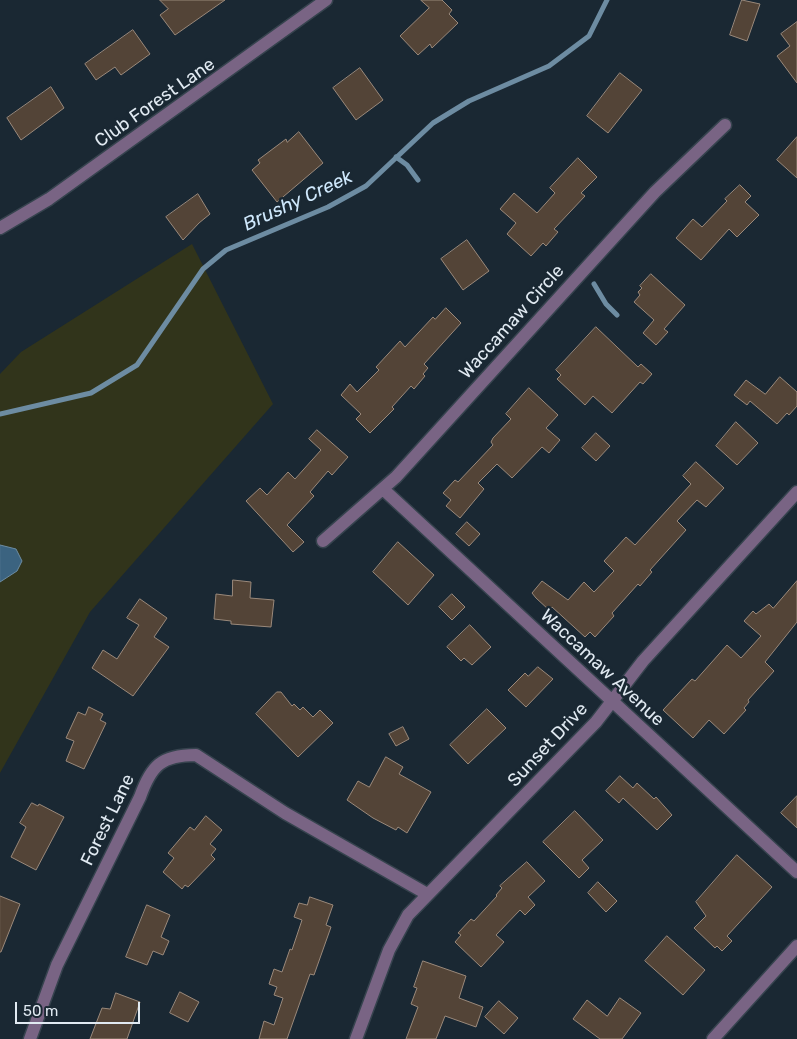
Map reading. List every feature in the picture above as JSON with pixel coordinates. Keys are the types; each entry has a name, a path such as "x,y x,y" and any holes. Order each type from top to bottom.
{"street":[{"name":"Club Forest Lane","path":"0,228 49,199 326,0"},
{"name":"Waccamaw Circle","path":"323,541 383,489 655,192 725,125"},
{"name":"Waccamaw Avenue","path":"383,489 797,872"},
{"name":"Sunset Drive","path":"356,1039 389,950 408,915 596,722 611,700 694,603 797,492"},
{"name":"Forest Lane","path":"30,1039 57,965 140,797 146,779 152,768 160,762 178,755 196,755 285,813 427,894"},
{"path":"713,1039 797,946"}],"green space":[{"path":"192,244 273,404 90,612 0,773 0,374 21,352"}],"water":[{"path":"0,545 16,549 22,561 17,571 0,582"}],"building":[{"path":"160,0 225,0 175,35 160,15 168,9"},
{"path":"421,0 442,0 452,10 449,14 458,23 432,48 430,44 418,55 400,36 429,8"},
{"path":"742,0 760,4 747,41 730,35"},
{"path":"797,22 797,83 777,56 790,46 781,34"},
{"path":"133,30 150,54 121,75 115,67 96,80 85,64"},
{"path":"360,68 383,100 356,120 333,88"},
{"path":"620,73 642,90 608,133 587,116"},
{"path":"51,87 64,108 21,140 7,118"},
{"path":"299,132 323,163 277,202 252,170 260,163 258,160 286,139 287,142"},
{"path":"797,137 797,178 777,160"},
{"path":"578,158 597,177 581,193 585,196 554,229 558,232 546,246 543,243 531,256 507,234 516,223 500,209 514,193 537,213 555,193 550,188"},
{"path":"740,185 751,196 745,202 759,215 737,237 729,229 701,260 676,238 693,219 702,227 727,201 725,199"},
{"path":"198,194 210,214 183,240 166,217"},
{"path":"467,240 489,271 463,290 441,259"},
{"path":"651,274 685,305 664,329 668,332 656,345 643,333 654,320 634,302 640,295 638,292 642,288 640,286"},
{"path":"446,308 461,323 424,364 428,368 423,374 425,376 414,389 411,386 392,407 394,409 370,433 356,419 361,414 341,395 350,384 357,392 379,370 376,367 400,341 405,347 433,317 435,319"},
{"path":"596,327 638,367 641,364 652,374 643,384 640,382 612,413 593,396 585,405 557,379 561,375 556,370"},
{"path":"780,377 797,392 797,406 777,424 750,401 747,405 734,395 746,380 765,394"},
{"path":"529,388 558,415 546,428 560,440 549,453 542,447 512,478 497,464 478,483 484,489 460,518 446,506 451,500 443,493 455,480 458,482 493,445 491,442 493,438 511,419 506,414"},
{"path":"736,422 758,443 737,465 716,446"},
{"path":"317,430 348,457 332,475 328,471 310,492 314,496 287,525 304,542 293,552 246,501 260,488 267,495 288,472 295,479 321,450 309,439"},
{"path":"596,433 610,446 596,461 582,448"},
{"path":"696,462 724,488 706,507 697,500 677,521 686,530 650,570 652,572 640,586 638,584 612,613 614,616 595,637 590,632 585,637 552,607 549,610 536,598 532,593 542,581 568,600 584,582 594,592 614,571 604,561 626,537 635,545 691,484 683,476"},
{"path":"467,522 480,534 469,546 456,534"},
{"path":"398,542 434,575 408,605 373,572"},
{"path":"233,580 251,582 250,598 274,600 271,627 231,624 231,621 214,619 216,594 232,596"},
{"path":"797,581 797,622 765,662 774,671 748,700 749,702 744,708 746,710 724,734 709,720 693,738 663,710 692,679 695,681 727,645 741,658 761,636 744,621 753,611 756,614 769,604 773,608"},
{"path":"452,594 465,607 452,620 439,607"},
{"path":"140,599 167,618 154,637 169,647 133,696 92,668 103,650 117,659 139,625 127,618"},
{"path":"470,625 491,647 472,665 464,658 461,661 447,647"},
{"path":"538,667 553,679 526,707 508,690 525,673 528,676"},
{"path":"277,692 281,692 292,706 294,704 300,710 303,707 313,717 320,710 333,723 298,757 256,714"},
{"path":"89,707 103,714 100,720 106,723 84,769 66,761 74,741 66,738 78,712 85,715"},
{"path":"487,709 506,728 468,764 450,745"},
{"path":"403,727 409,739 396,746 389,734"},
{"path":"386,757 403,767 399,774 431,792 407,833 398,827 396,830 373,818 347,800 358,781 369,787"},
{"path":"620,776 633,788 637,783 654,799 656,797 672,815 657,830 623,798 619,803 606,791"},
{"path":"797,796 797,828 781,813"},
{"path":"32,803 38,806 39,804 64,817 36,870 11,857 26,827 20,823"},
{"path":"575,811 603,840 582,860 589,868 579,878 543,842"},
{"path":"206,816 222,830 210,844 216,849 211,855 215,859 188,887 185,885 182,889 163,872 174,858 168,853 190,827 194,830"},
{"path":"737,855 772,887 727,936 732,941 722,951 717,946 715,948 694,928 706,916 696,902"},
{"path":"527,862 545,881 528,897 535,905 525,915 520,910 496,935 504,942 481,967 455,942 461,935 458,933 471,919 474,921 497,896 502,888 500,886"},
{"path":"598,882 617,901 606,912 588,893"},
{"path":"0,896 20,904 1,952 0,952"},
{"path":"310,897 333,905 326,925 331,927 314,975 310,974 287,1039 259,1039 264,1021 274,1025 283,998 274,995 277,987 269,984 274,969 282,972 302,920 294,917 299,903 307,905"},
{"path":"147,905 170,915 161,937 169,941 163,955 153,951 147,965 126,957"},
{"path":"667,936 705,970 683,995 645,961"},
{"path":"423,961 466,976 459,998 483,1007 476,1027 445,1016 436,1039 406,1039 418,1007 411,1004 417,988 414,987"},
{"path":"180,992 199,1002 188,1022 170,1013"},
{"path":"116,993 140,1002 127,1039 90,1039 102,1008 110,1009"},
{"path":"620,998 641,1013 622,1039 600,1039 573,1019 587,1000 607,1016"},
{"path":"499,1001 518,1018 504,1034 485,1017"}],"waterway":[{"name":"Brushy Creek","path":"0,414 91,393 137,365 203,269 226,250 328,207 366,186 433,123 469,101 549,66 589,36 607,0"},
{"path":"396,157 407,165 418,180"},
{"path":"594,284 606,304 617,315"}]}
